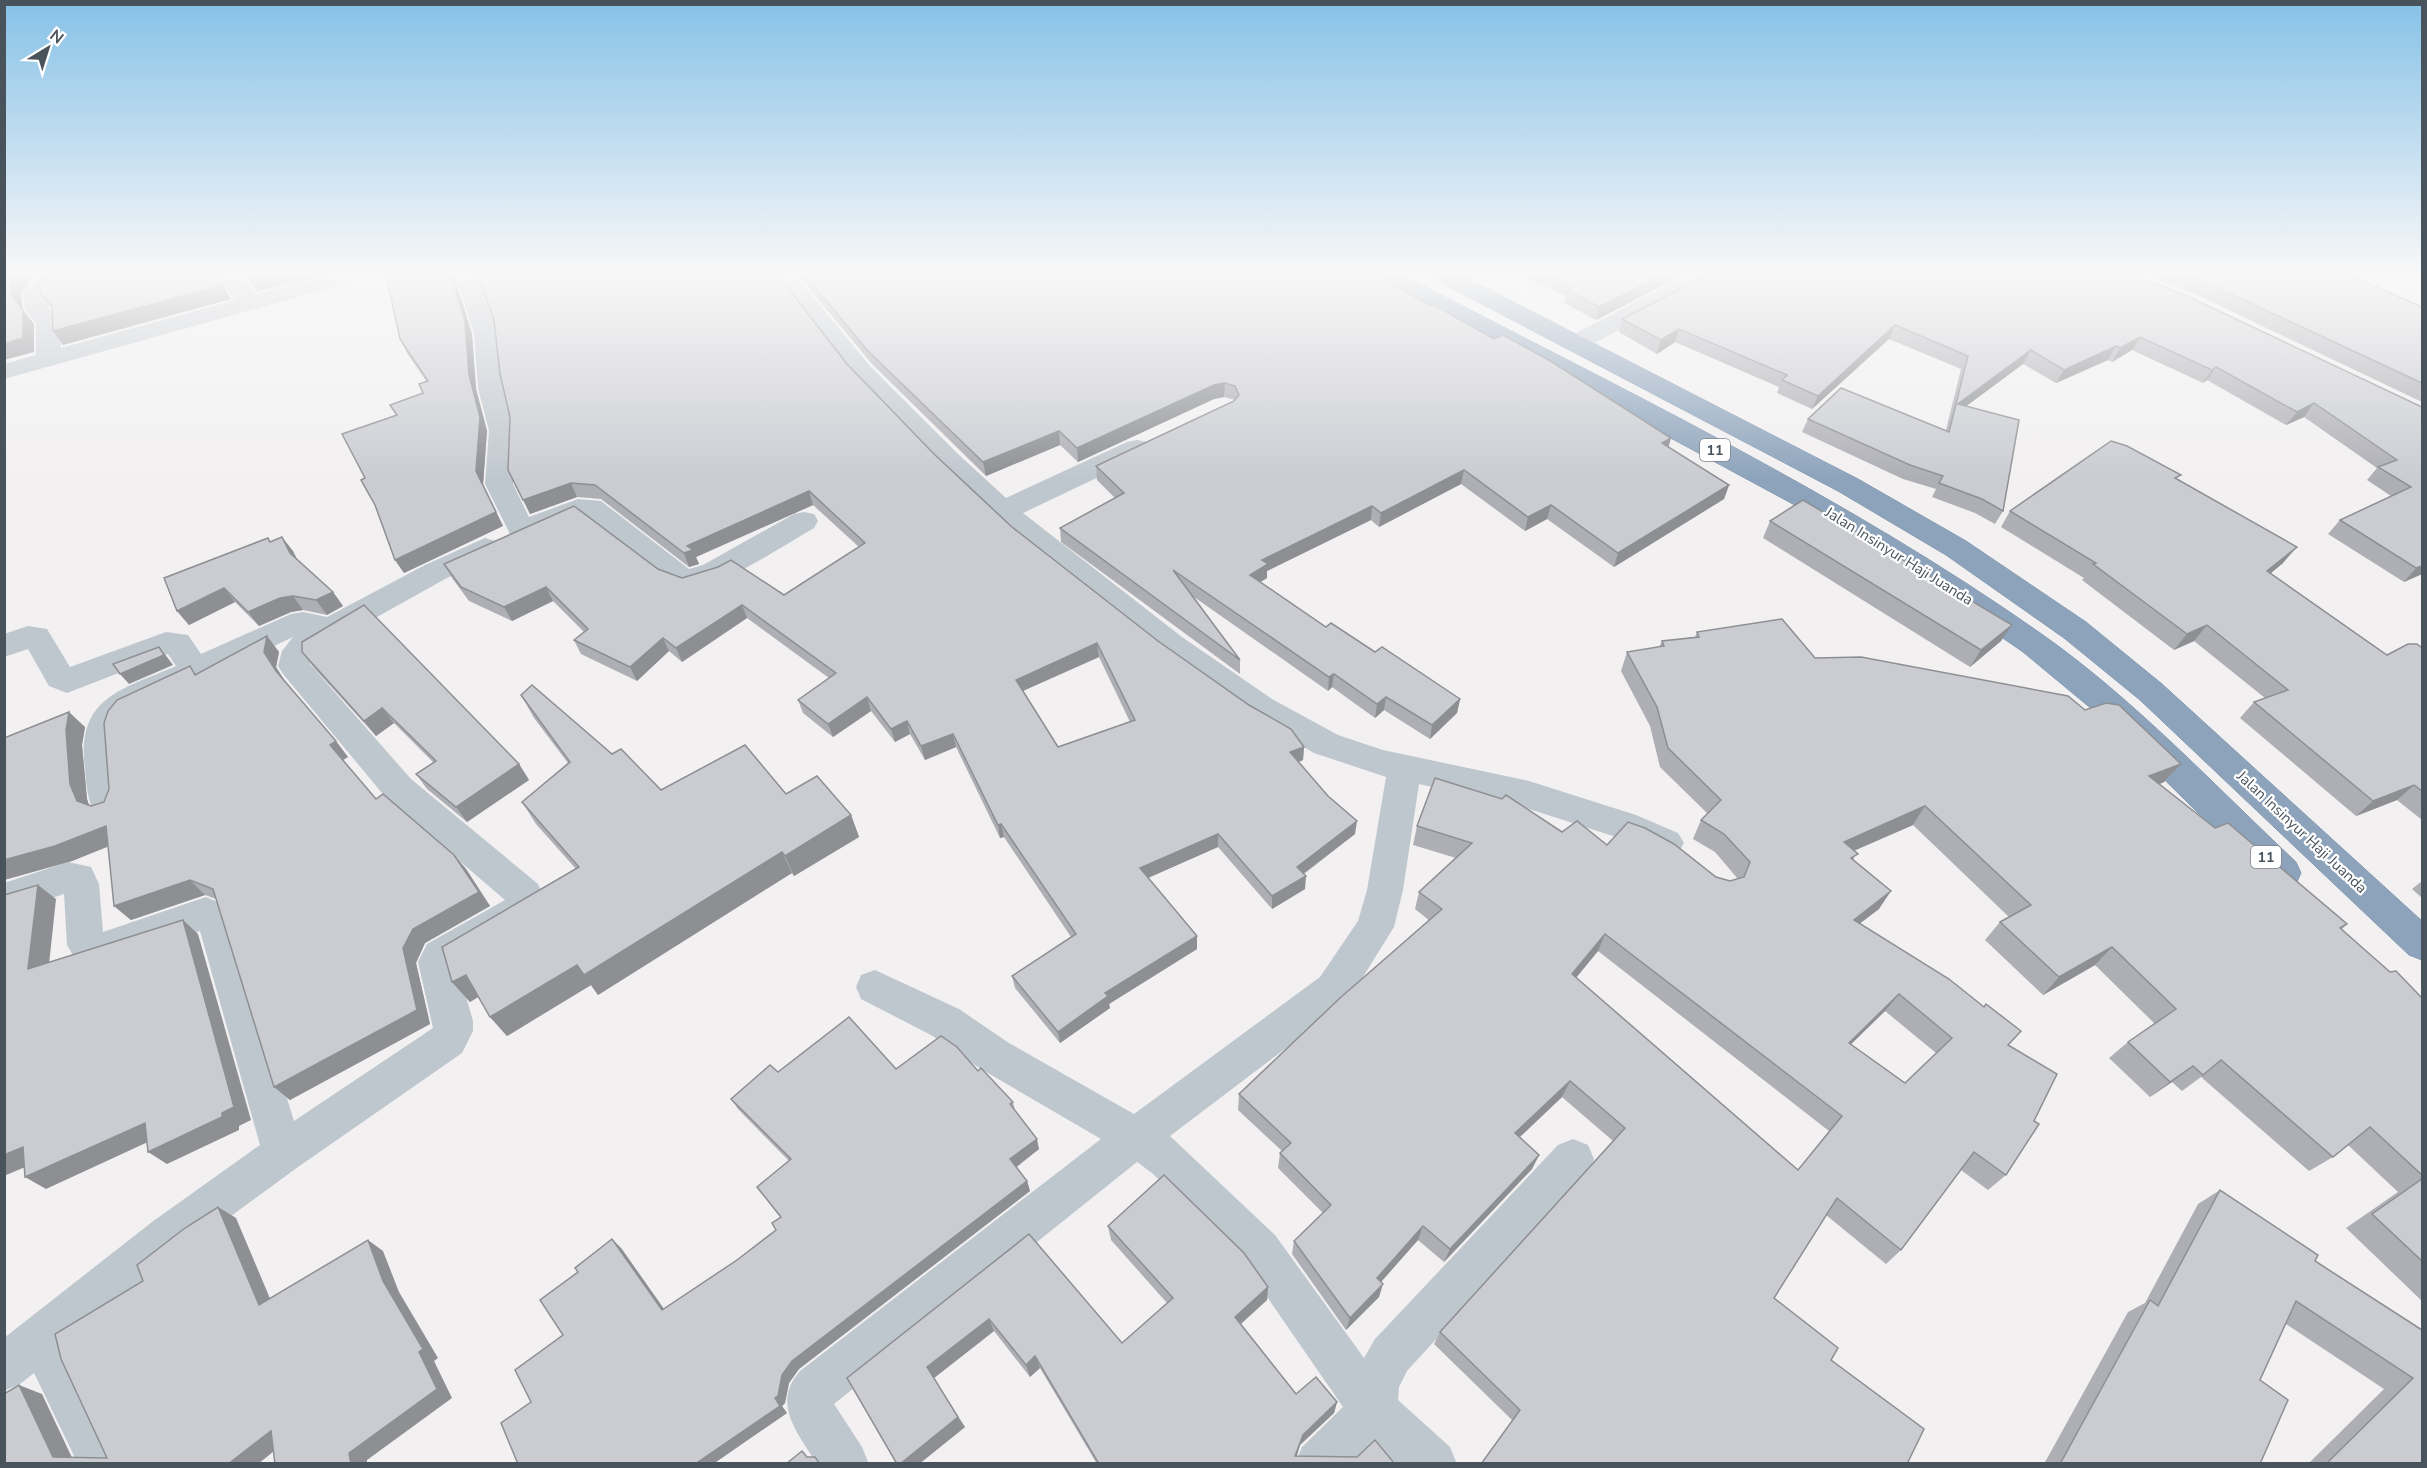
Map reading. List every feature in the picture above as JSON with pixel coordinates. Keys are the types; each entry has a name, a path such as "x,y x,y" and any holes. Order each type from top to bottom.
{"highway":[{"name":"Jalan Insinyur Haji Juanda","path":"1516,344 1814,503 1918,565 2034,644 2110,706 2304,894"},
{"name":"Jalan Insinyur Haji Juanda","path":"1577,344 1848,485 1956,548 2075,630 2151,692 2422,944"}],"street":[{"path":"49,344 49,361"},
{"path":"4,372 110,344"},
{"path":"488,344 491,388 502,431 503,448 499,484 522,531"},
{"path":"839,344 861,371 948,460 1003,511 1091,584 1171,645 1261,708 1326,744 1393,766 1529,795 1573,811 1624,825 1650,834 1680,850 1696,863"},
{"path":"1003,511 1161,437"},
{"path":"4,1368 42,1340 167,1237 283,1153 448,1040 453,1031 453,1021 437,962 440,956 524,907 527,900 525,895 399,789 301,676 294,666 298,651 307,642 435,572 522,531 578,508 591,508 675,574 687,580 713,572 804,521"},
{"path":"107,805 100,736 110,713 119,705 291,625 303,623 331,629"},
{"path":"4,646 28,637 36,637 60,678 67,681 166,643 177,643 195,670"},
{"path":"845,1464 811,1410 808,1397 826,1380 1136,1137 1334,989 1375,927 1385,890 1393,766"},
{"path":"4,900 68,877 78,878 81,884 86,945 94,951 201,915 214,917 283,1153"},
{"path":"875,987 945,1022 1051,1090 1136,1137 1167,1159 1260,1250 1373,1410 1433,1464"},
{"path":"1319,1464 1373,1410 1376,1382 1391,1355 1573,1159"},
{"path":"42,1340 104,1464"}],"building":[{"path":"403,344 467,344 469,375 480,417 476,471 496,512 395,560 375,505 361,480 365,478 342,434 397,415 390,405 423,393 419,384 428,381"},
{"path":"497,344 831,344 847,364 934,454 1012,527 1158,641 1249,705 1291,729 1304,747 1290,752 1328,796 1357,821 1297,867 1306,876 1272,896 1218,834 1140,868 1197,936 1105,993 1108,996 1058,1032 1012,976 1076,934 1001,824 998,825 953,734 921,746 907,721 891,729 867,697 828,724 798,700 836,673 742,605 676,648 663,638 630,667 574,640 588,629 546,587 504,607 461,587 444,564 574,506 658,569 682,578 718,567 731,560 784,595 865,543 809,491 687,546 693,550 684,553 595,485 571,483 523,500 508,470 510,417 500,374","holes":["1097,643 1135,720 1058,747 1016,680"]},
{"path":"862,344 1518,344 1552,362 1671,438 1662,443 1729,485 1618,553 1551,505 1528,517 1464,470 1381,513 1372,506 1262,560 1268,564 1250,575 1326,627 1331,623 1375,652 1382,647 1460,699 1432,725 1386,697 1377,704 1334,674 1329,677 1173,570 1240,660 1060,528 1124,493 1096,466 1234,401 1239,395 1235,386 1225,383 1214,385 1077,448 1059,431 983,462"},
{"path":"1713,344 1875,344 1818,396 1782,380 1787,375"},
{"path":"1939,344 2128,344 2120,348 2116,346 2064,370 2031,350 1958,404 2019,420 2003,511 1982,499 1939,483 1943,476 1910,465 1808,419 1841,388 1949,432 1968,356"},
{"path":"2154,344 2288,344 2422,407 2422,566 2416,568 2340,520 2411,487 2378,467 2397,460 2314,403 2297,412 2216,367 2212,370"},
{"path":"2337,344 2422,344 2422,383"},
{"path":"2111,441 2127,446 2181,475 2175,478 2297,547 2267,571 2387,655 2408,644 2417,644 2422,648 2422,791 2414,785 2373,801 2254,702 2288,690 2207,625 2187,634 2093,564 2096,563 2010,511"},
{"path":"1803,500 2012,625 1981,650 1770,521"},
{"path":"282,537 290,553 333,592 316,600 293,596 280,598 248,612 224,588 177,611 164,578 268,538 270,542"},
{"path":"364,605 519,764 456,807 416,774 436,761 382,708 364,721 302,652 302,642"},
{"path":"1782,619 1815,658 1861,657 2068,696 2085,710 2106,703 2119,705 2181,764 2149,776 2215,828 2228,823 2347,924 2340,928 2390,972 2396,971 2422,998 2422,1175 2370,1127 2333,1157 2221,1060 2203,1075 2193,1066 2170,1082 2128,1042 2176,1009 2112,947 2059,977 2000,922 2031,905 1925,806 1844,842 1858,854 1851,858 1891,891 1854,920 1949,979 1984,1007 1986,1004 2021,1031 2008,1045 2057,1074 2034,1121 2039,1124 2006,1175 1974,1152 1901,1250 1837,1198 1774,1298 1838,1348 1831,1360 1924,1429 1907,1464 1481,1464 1520,1410 1440,1332 1625,1128 1570,1081 1515,1133 1539,1155 1450,1249 1423,1226 1377,1278 1383,1284 1350,1318 1294,1241 1331,1205 1280,1153 1291,1143 1239,1094 1340,998 1442,909 1419,892 1472,843 1417,826 1435,778 1502,799 1506,795 1562,832 1577,821 1607,845 1628,822 1645,828 1674,844 1716,877 1730,881 1744,877 1750,862 1724,834 1701,820 1721,800 1668,748 1657,707 1627,652 1664,646 1662,641 1699,637 1697,632","holes":["1605,934 1842,1116 1798,1170 1572,974","1899,994 1952,1038 1905,1083 1849,1043"]},
{"path":"267,636 264,652 276,671 336,741 330,745 376,799 383,794 454,855 479,892 413,929 403,948 417,1010 274,1087 213,889 190,880 114,906 106,826 55,846 4,860 4,738 69,712 66,730 70,784 77,801 91,806 104,802 109,789 104,723 108,711 117,700 190,666 195,675"},
{"path":"159,647 164,655 120,674 113,664"},
{"path":"532,685 612,754 621,749 661,790 745,745 786,794 817,776 851,815 785,856 782,852 584,975 577,965 490,1017 466,975 452,982 442,947 579,867 522,802 570,762 521,695"},
{"path":"38,885 28,969 183,920 234,1107 222,1113 222,1117 148,1152 145,1123 25,1177 23,1147 4,1155 4,895"},
{"path":"849,1017 896,1069 941,1036 957,1047 978,1071 981,1068 1013,1102 1010,1104 1037,1139 1010,1159 1027,1181 792,1361 782,1375 778,1396 775,1398 780,1406 695,1464 518,1464 501,1423 531,1402 515,1370 563,1335 540,1300 578,1272 575,1268 612,1239 662,1310 737,1260 776,1230 772,1223 781,1217 757,1187 791,1159 731,1099 770,1065 778,1072"},
{"path":"1164,1175 1244,1253 1268,1287 1235,1317 1296,1394 1316,1377 1337,1402 1303,1435 1295,1456 1357,1457 1375,1440 1395,1464 1099,1464 1035,1356 1026,1365 989,1319 927,1367 958,1417 900,1464 897,1464 847,1378 1029,1234 1122,1343 1173,1298 1108,1226"},
{"path":"2422,1179 2422,1261 2372,1214"},
{"path":"2220,1190 2318,1255 2315,1261 2422,1330 2422,1464 2326,1464 2413,1378 2296,1301 2260,1380 2288,1400 2260,1464 2060,1464 2150,1300 2158,1306"},
{"path":"218,1207 259,1305 368,1240 383,1281 423,1349 419,1352 437,1389 349,1453 351,1464 275,1464 271,1431 228,1464 4,1464 4,1394 19,1385 53,1457 107,1458 61,1359 55,1334 143,1281 137,1265 185,1228"},
{"path":"802,1451 807,1457 815,1457 820,1464 786,1464"}]}
